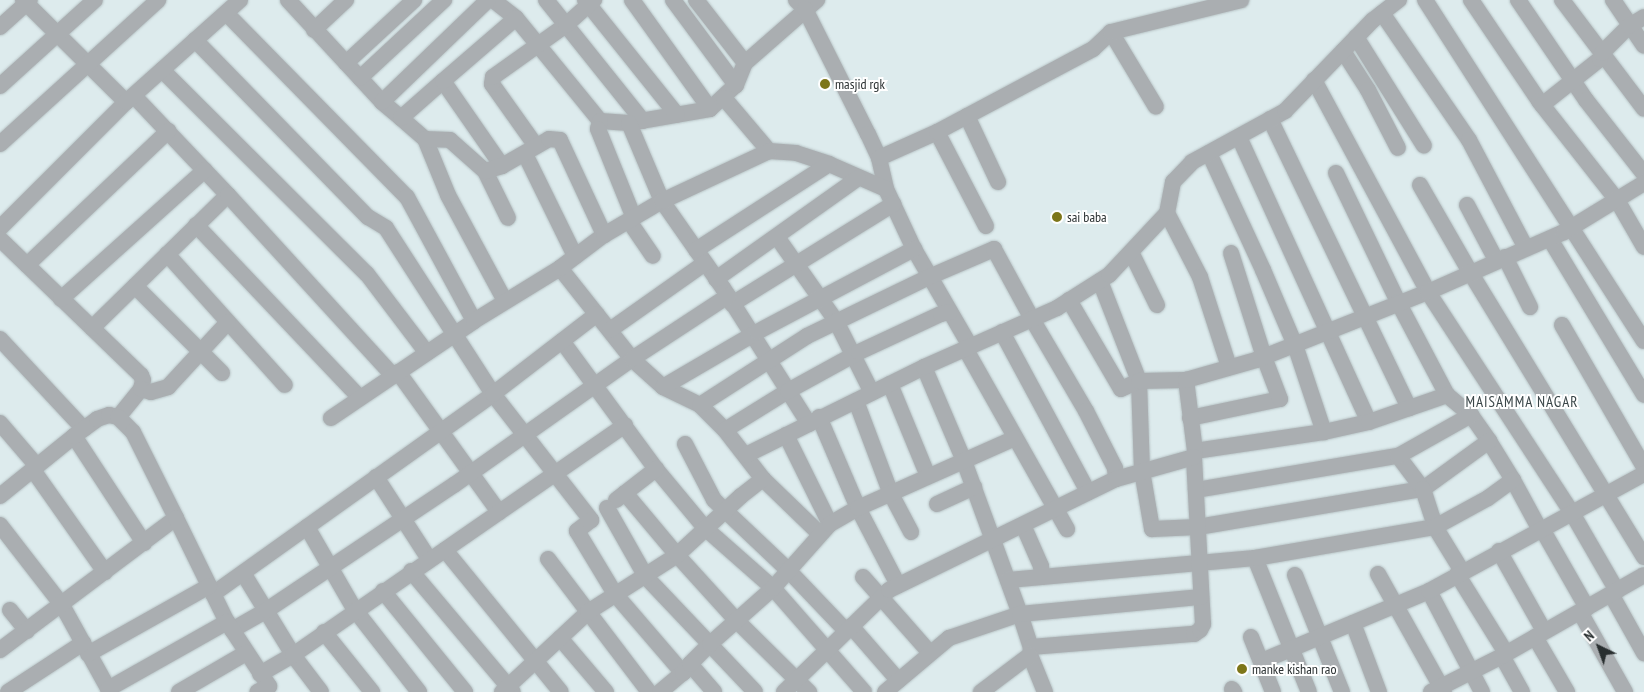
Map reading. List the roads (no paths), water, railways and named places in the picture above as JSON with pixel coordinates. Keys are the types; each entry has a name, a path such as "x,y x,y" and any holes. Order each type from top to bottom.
{"street":[{"path":"0,86 95,0"},
{"path":"0,144 158,0"},
{"path":"0,228 130,99 240,0"},
{"path":"288,0 382,102 425,139 448,195 505,301"},
{"path":"314,30 346,0"},
{"path":"346,63 414,0"},
{"path":"360,78 444,0"},
{"path":"382,102 488,0"},
{"path":"493,0 516,18 600,121 636,122 710,109 736,85 745,63 806,3 879,158 886,189 914,249 950,312 1015,438 1067,529"},
{"path":"546,0 636,122 662,202 716,279 788,391 814,421 898,585"},
{"path":"632,0 710,109"},
{"path":"673,0 736,85"},
{"path":"696,0 745,63"},
{"path":"879,158 937,132 1093,49 1111,32 1241,0"},
{"path":"746,455 924,367 1032,319 1069,300 1109,275 1167,213 1173,182 1192,162 1285,111 1356,38 1382,13 1399,0"},
{"path":"1425,0 1572,226 1644,341"},
{"path":"1471,0 1542,105 1617,200 1644,247"},
{"path":"1518,0 1573,82 1644,174"},
{"path":"1562,0 1644,109"},
{"path":"1613,0 1644,46"},
{"path":"0,27 26,1 88,64 168,131 396,374 499,512"},
{"path":"575,256 531,150 492,84 492,80 498,73 566,25 589,2 678,115"},
{"path":"1382,13 1469,140 1526,248"},
{"path":"226,14 407,197 474,321"},
{"path":"1542,105 1600,59 1602,53 1629,26 1644,17"},
{"path":"401,118 516,18"},
{"path":"1111,32 1156,107"},
{"path":"1356,38 1424,146"},
{"path":"195,40 368,217 386,228 493,394 591,520"},
{"path":"1343,51 1368,90 1398,148"},
{"path":"162,70 367,274 426,353"},
{"path":"1314,80 1428,292 1572,514 1644,653"},
{"path":"443,81 502,166"},
{"path":"724,98 769,151"},
{"path":"967,116 998,182"},
{"path":"1270,119 1366,315 1409,408"},
{"path":"600,121 598,129 632,219 653,256"},
{"path":"27,265 168,131"},
{"path":"937,132 986,226"},
{"path":"1239,137 1369,422"},
{"path":"425,139 450,140 484,171 508,218"},
{"path":"484,171 502,166 549,139 560,140 604,235"},
{"path":"332,418 474,321 560,268 604,235 662,202 769,151 796,153 829,164 886,189"},
{"path":"1209,153 1295,345 1324,432"},
{"path":"610,330 700,256 829,164"},
{"path":"61,299 205,170"},
{"path":"1336,173 1398,302 1447,395 1470,415 1514,480 1625,692"},
{"path":"716,279 858,178"},
{"path":"1069,300 1121,389 1140,381 1186,380 1264,357 1398,302 1428,292 1470,272 1550,239 1644,183"},
{"path":"1420,185 1470,272 1644,558"},
{"path":"92,328 228,195"},
{"path":"0,524 62,604 109,690 230,626 267,610 470,474 632,359 730,300 797,266 893,204"},
{"path":"1467,205 1530,306"},
{"path":"1167,213 1200,277 1229,368"},
{"path":"196,225 360,398"},
{"path":"777,237 836,322 872,393"},
{"path":"0,238 141,375 144,380 141,389 118,417"},
{"path":"1550,239 1644,395"},
{"path":"663,388 751,335 914,249"},
{"path":"700,405 768,361 836,322 929,277 994,249 1032,319 1086,411 1115,468 1116,478"},
{"path":"1131,252 1157,305"},
{"path":"1190,418 1280,399 1264,357 1231,253"},
{"path":"167,254 285,385"},
{"path":"560,268 632,359 663,388 700,405 746,455 763,479 825,529"},
{"path":"1100,281 1140,381 1142,471 1152,529 1198,527 1423,489 1489,442"},
{"path":"135,286 222,373"},
{"path":"724,430 788,391 853,355 941,314 950,312"},
{"path":"8,692 86,649 243,573 493,394 597,314"},
{"path":"141,389 158,391 168,387 228,322"},
{"path":"1562,325 1644,467"},
{"path":"1002,332 1088,492"},
{"path":"0,339 79,432 144,543"},
{"path":"562,341 656,468 705,528 773,588 864,692"},
{"path":"924,367 974,487 1020,614 1044,692"},
{"path":"981,692 1030,651 1194,634 1200,630 1203,624 1194,454 1186,380"},
{"path":"890,384 928,476"},
{"path":"784,692 848,628 898,585 1116,478 1194,454 1324,432 1369,422 1447,395"},
{"path":"856,401 891,494 911,532"},
{"path":"0,496 97,419 109,415 118,417 126,423 140,444 230,626 269,686 257,692"},
{"path":"1196,490 1398,456 1470,415"},
{"path":"0,424 35,468 105,572"},
{"path":"260,674 292,655 625,425"},
{"path":"786,435 825,529"},
{"path":"660,692 736,620 773,588 825,529 858,508 1015,438"},
{"path":"685,444 714,500 848,628 898,680"},
{"path":"1398,456 1423,489 1435,527 1504,654 1522,692"},
{"path":"656,468 577,531 615,594 686,669 714,692"},
{"path":"1262,661 1429,591 1460,572 1644,474"},
{"path":"376,477 429,559"},
{"path":"411,571 508,690 535,660 588,612 677,556 705,528 763,479"},
{"path":"1008,580 1255,558 1435,527 1488,498 1514,480"},
{"path":"937,504 974,487"},
{"path":"625,493 677,556 736,620 797,678 809,692"},
{"path":"607,508 646,577 755,692"},
{"path":"0,650 176,518"},
{"path":"1023,525 1041,566 1042,577"},
{"path":"307,527 355,610 419,692"},
{"path":"445,550 561,692"},
{"path":"1499,551 1567,692"},
{"path":"1255,558 1309,692"},
{"path":"548,559 649,692"},
{"path":"243,573 267,610 292,655 321,692"},
{"path":"1378,574 1396,604 1439,690 1644,575"},
{"path":"1295,575 1342,692"},
{"path":"862,577 930,653"},
{"path":"383,591 465,692"},
{"path":"1429,591 1482,692"},
{"path":"885,692 949,638 1020,614 1201,597"},
{"path":"10,610 27,631"},
{"path":"1353,623 1379,692"},
{"path":"324,632 372,692"},
{"path":"1251,636 1273,692"},
{"path":"560,638 606,692"},
{"path":"178,692 246,653"}],"place":[{"name":"masjid rgk","path":"825,84"},
{"name":"sai baba","path":"1057,217"},
{"name":"manke kishan rao","path":"1242,669"}],"district":[{"name":"MAISAMMA NAGAR","path":"1522,402"}]}
